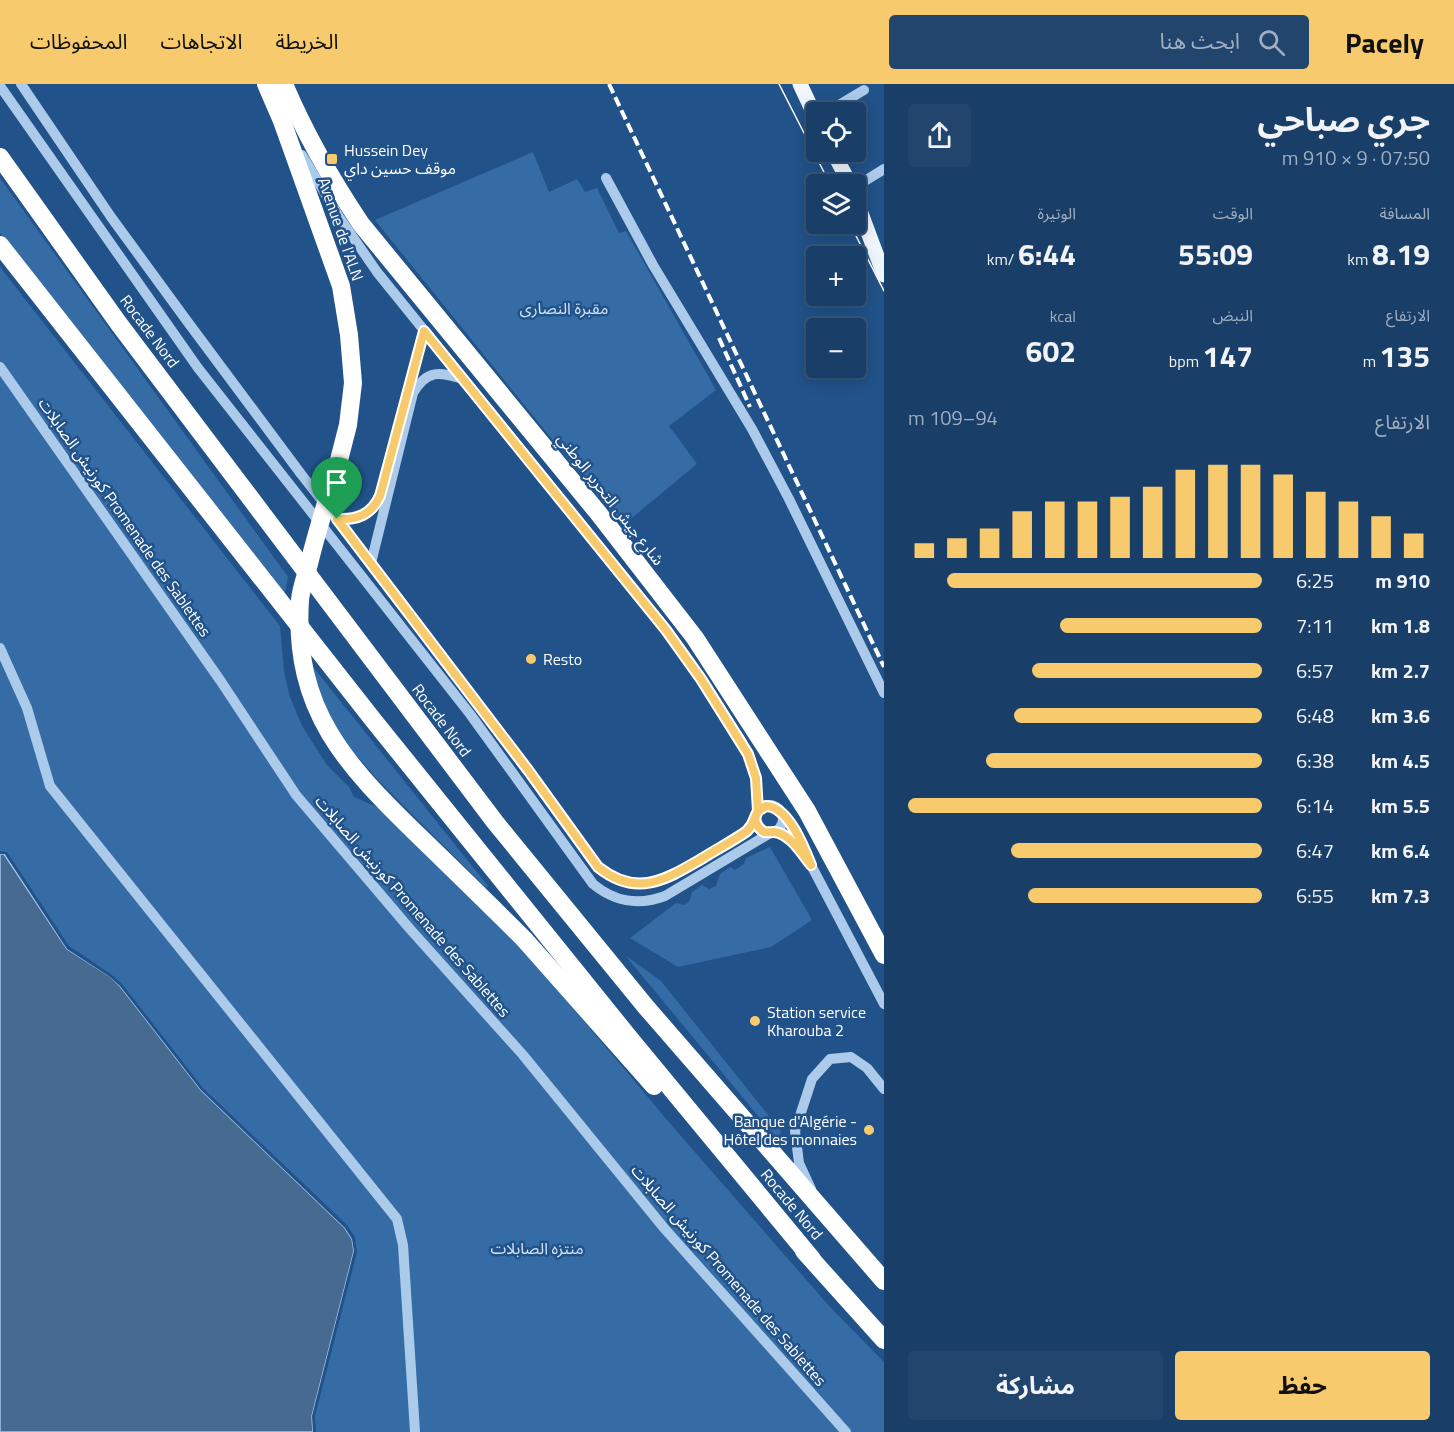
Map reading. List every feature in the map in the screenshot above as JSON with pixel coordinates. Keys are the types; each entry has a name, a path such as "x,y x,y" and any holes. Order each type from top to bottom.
{"highway":[{"name":"Avenue de l'ALN","path":"266,84 282,121 341,286 349,334 353,383 348,425 300,597 299,634 303,664 313,699 325,726 344,757 370,788 524,939"},
{"name":"شارع جيش التحرير الوطني","path":"284,84 329,176 361,224 599,514 695,638 807,811 884,955"},
{"name":"Rocade Nord","path":"0,157 119,324 495,822 646,1007 884,1281"},
{"name":"Rocade Nord","path":"0,245 366,712 631,1040 812,1259"},
{"name":"Rocade Nord","path":"524,939 621,1050 884,1340"},
{"path":"841,1231 884,1275"}],"main road":[{"path":"800,84 808,102"},
{"path":"866,227 884,275"}],"street":[{"path":"21,84 111,217 294,465 528,770 598,867 630,883 647,884 664,879 742,834 762,807 775,807 796,830 811,865 884,1004"},
{"path":"0,86 192,359 470,714 593,884 622,900 633,902 655,900 774,832 783,822 782,814"},
{"path":"844,102 864,90"},
{"path":"282,121 318,184 377,272 666,630 701,679 748,754 756,778 757,815 761,830 774,832 790,840 811,865"},
{"path":"866,180 884,169"},
{"path":"606,178 653,265 753,429 884,693"},
{"path":"337,519 350,520 363,515 373,507 380,496 424,331"},
{"name":"كورنيش الصابلات Promenade des Sablettes","path":"0,367 220,680 296,795 410,929 523,1055 664,1228 846,1432"},
{"path":"371,563 413,393 424,379 436,374 442,373 463,380"},
{"path":"0,648 27,708 50,786 398,1219 403,1245 415,1432"},
{"path":"841,1231 811,1189 799,1163 795,1131 801,1110 812,1079 830,1059 851,1057 867,1068 884,1089"}],"green space":[{"name":"مقبرة النصارى","path":"533,152 549,192 577,179 585,192 597,188 619,233 626,231 716,390 669,426 697,464 622,526 375,220"},
{"path":"0,178 288,577 284,597 0,233"},
{"name":"منتزه الصابلات","path":"0,267 280,626 284,672 290,697 302,726 327,765 349,787 354,797 384,810 519,944 673,1127 830,1307 884,1362 884,1432 313,1432 210,1100 67,949 5,854 0,854"},
{"path":"309,662 488,886 486,888 377,779 348,746 330,719"},
{"path":"770,847 812,920 771,947 678,967 630,938 676,903 684,905 689,902 692,892 702,885 709,889 716,886 720,874 730,867 735,870 744,864 746,858"},
{"path":"625,955 661,981 781,1131 778,1140"}],"shaded area":[{"path":"0,854 4,854 67,949 111,977 120,986 201,1090 345,1228 352,1239 354,1251 312,1416 313,1432 0,1432"}],"pier":[{"path":"0,851 7,852 69,946 122,984 203,1088 347,1225 355,1237 357,1252 315,1416 316,1432 313,1432 312,1416 354,1251 352,1239 345,1228 201,1090 120,986 67,949 5,854 0,854"}],"tram line":[{"path":"779,84 825,174"},
{"path":"855,234 884,291"}],"railway":[{"path":"609,84 884,667"},
{"path":"719,338 750,407"}],"place":[{"name":"Hussein Dey موقف حسين داي","path":"332,159"},
{"name":"Resto","path":"531,659"},
{"name":"Station service Kharouba 2","path":"755,1021"},
{"name":"Banque d'Algérie - Hôtel des monnaies","path":"869,1130"}],"route":[{"path":"337,519 350,520 369,512 380,496 424,331 685,655 742,742 753,765 757,791 758,811 756,824 764,832 776,831 790,840 811,865 793,826 775,807 766,806 758,811 756,814 753,824 747,831 674,875 647,884 630,883 606,873 598,867 528,770 337,519"}]}
